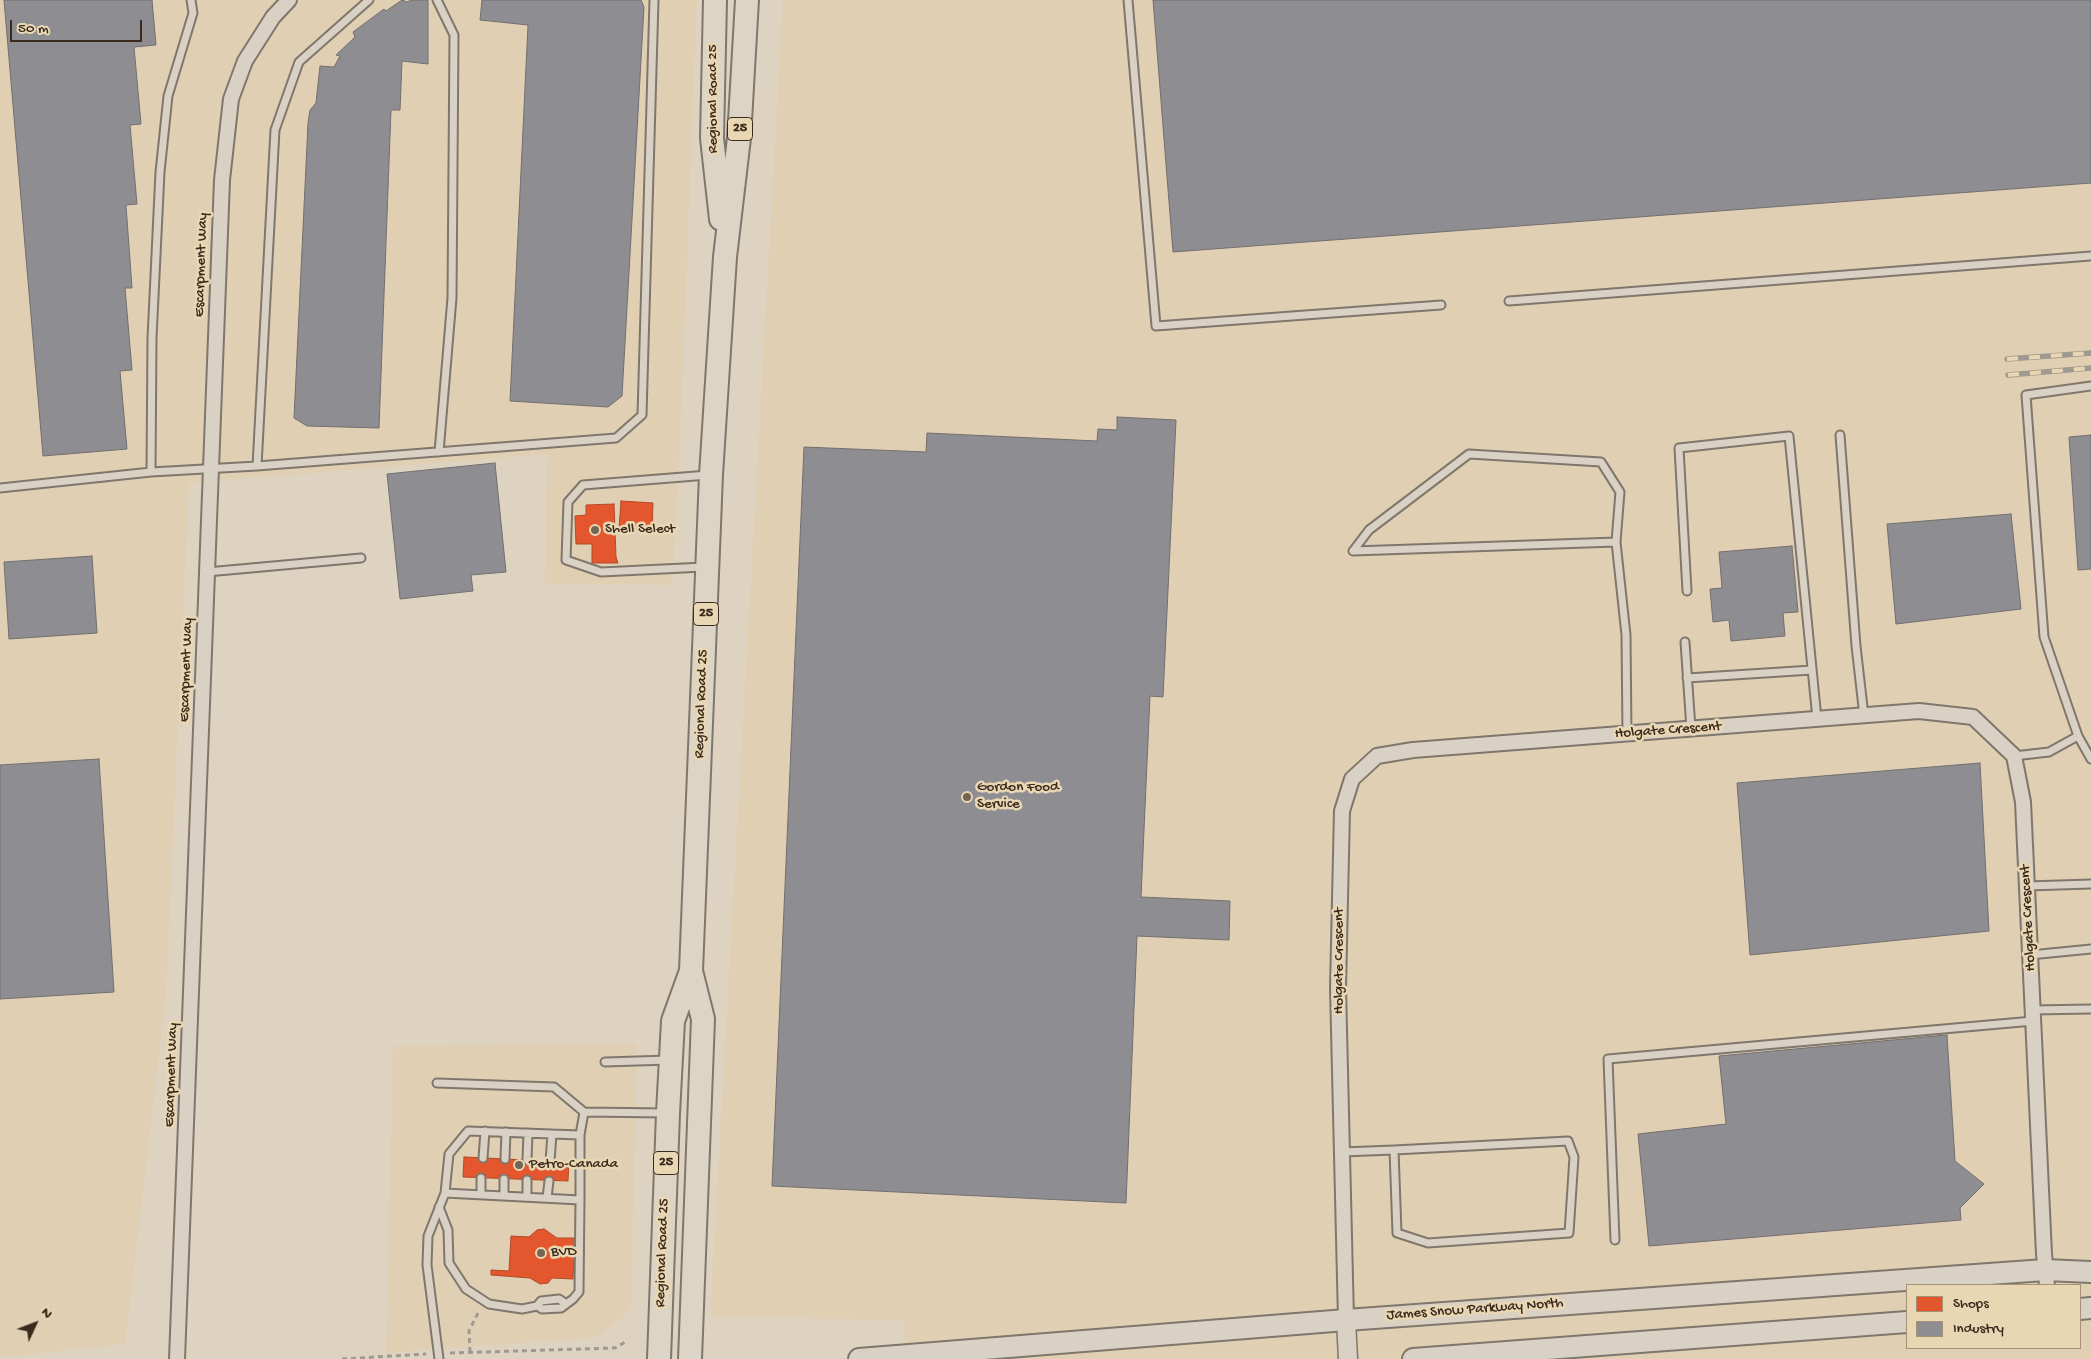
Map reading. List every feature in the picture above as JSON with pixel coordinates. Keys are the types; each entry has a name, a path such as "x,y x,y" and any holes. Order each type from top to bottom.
{"main road":[{"name":"Regional Road 25","path":"715,0 712,138 725,257"},
{"name":"Regional Road 25","path":"659,1359 673,1021 690,971 711,475 725,257 739,138 747,0"},
{"name":"Regional Road 25","path":"690,971 703,1019 690,1359"},
{"name":"James Snow Parkway North","path":"1932,1284 2046,1277 2091,1272"},
{"name":"James Snow Parkway North","path":"859,1359 1346,1320 1906,1286"},
{"path":"1413,1359 1906,1322"}],"street":[{"name":"Escarpment Way","path":"177,1359 222,180 231,99 245,61 273,17 289,0"},
{"name":"Holgate Crescent","path":"1348,1351 1338,988 1342,811 1352,779 1377,756 1413,750 1919,711 1974,717 2014,756 2024,802 2046,1277"}],"lane":[{"path":"151,472 152,338 160,172 168,96 193,14 191,0"},
{"path":"257,466 275,130 299,62 369,0"},
{"path":"437,0 454,35 452,298 439,452"},
{"path":"0,488 151,472 211,470 616,438 642,414 654,0"},
{"path":"1128,0 1156,326 1442,305"},
{"path":"1509,301 2091,256"},
{"path":"2091,386 2026,395 2044,637 2078,736 2091,759"},
{"path":"1840,435 1856,646 1864,716"},
{"path":"1687,591 1679,448 1789,436 1817,719"},
{"path":"1616,542 1353,551 1369,530 1469,454 1601,462 1620,492 1616,542 1626,634 1627,734"},
{"path":"708,567 601,572 566,560 568,502 583,485 711,475"},
{"path":"207,572 361,558"},
{"path":"1685,642 1691,729"},
{"path":"1687,678 1812,670"},
{"path":"2014,756 2049,752 2078,736"},
{"path":"2027,886 2091,884"},
{"path":"2030,955 2091,949"},
{"path":"1615,1240 1608,1058 2091,1009"},
{"path":"605,1062 671,1060"},
{"path":"437,1083 554,1087 584,1112 668,1113"},
{"path":"440,1206 448,1230 449,1263 466,1289 489,1304 522,1309 537,1306 541,1301 559,1299 565,1303 573,1299 579,1292 580,1135 584,1112"},
{"path":"439,1356 427,1265 428,1236 445,1193 449,1154 468,1131 580,1135"},
{"path":"483,1158 485,1131"},
{"path":"506,1132 506,1159"},
{"path":"527,1160 528,1133"},
{"path":"550,1161 552,1134"},
{"path":"1342,1152 1568,1141 1574,1157 1569,1233 1428,1244 1397,1233 1394,1150"},
{"path":"481,1178 481,1195"},
{"path":"504,1179 504,1196"},
{"path":"527,1180 527,1197"},
{"path":"547,1198 549,1181"},
{"path":"445,1193 580,1200"}],"path":[{"path":"470,1352 469,1331 484,1301"},
{"path":"342,1359 439,1356 470,1352 615,1348 627,1341"}],"shaded area":[{"path":"0,0 697,0 680,443 672,585 545,584 547,454 189,483 166,995 125,1344 0,1357"},
{"path":"783,0 2091,0 2091,1359 906,1359 904,1320 710,1317"},
{"path":"637,1044 631,1309 599,1337 386,1353 393,1046"}],"building: Shops":[{"path":"621,501 653,503 652,531 619,529"},
{"name":"Shell Select","path":"614,504 616,557 618,563 592,563 592,544 576,544 575,516 586,515 586,505"},
{"path":"464,1157 569,1162 568,1181 463,1177"},
{"path":"544,1229 557,1238 575,1238 573,1279 552,1278 548,1283 540,1284 530,1278 491,1275 491,1270 509,1271 511,1236 529,1237 537,1230"}],"building: Industry":[{"path":"4,0 152,0 156,45 134,47 141,124 130,125 137,204 126,205 132,288 125,288 132,370 120,371 127,449 43,456"},
{"path":"402,0 407,2 411,0 428,0 428,64 402,61 400,110 391,110 379,428 307,426 294,418 310,110 316,103 320,66 334,67 340,56 336,55 355,37 353,32 384,9 386,11"},
{"path":"482,0 641,0 644,7 622,396 608,407 510,401 528,25 480,20"},
{"path":"1153,0 2091,0 2091,183 1173,252"},
{"name":"Gordon Food Service","path":"1117,417 1176,420 1163,697 1150,696 1141,897 1230,901 1229,940 1137,936 1126,1203 772,1186 804,447 926,452 927,433 1097,441 1098,429 1117,430"},
{"path":"2091,435 2091,569 2078,570 2069,437"},
{"path":"495,463 506,572 471,575 473,591 400,599 387,474"},
{"path":"2011,514 2021,609 1896,624 1887,524"},
{"path":"1792,546 1798,612 1783,613 1785,636 1731,641 1729,620 1713,622 1710,589 1722,588 1719,552"},
{"path":"92,556 97,633 9,639 4,562"},
{"path":"99,759 114,992 0,999 0,765"},
{"path":"1980,763 1989,931 1750,955 1737,783"},
{"path":"1947,1035 1955,1161 1984,1184 1960,1208 1961,1220 1649,1246 1638,1134 1726,1124 1719,1056"}],"railway":[{"path":"2007,359 2091,353"},
{"path":"2008,375 2091,368"}],"place":[{"name":"Shell Select","path":"595,530"},
{"name":"Gordon Food Service","path":"967,797"},
{"name":"Petro-Canada","path":"519,1165"},
{"name":"BVD","path":"541,1253"}]}
